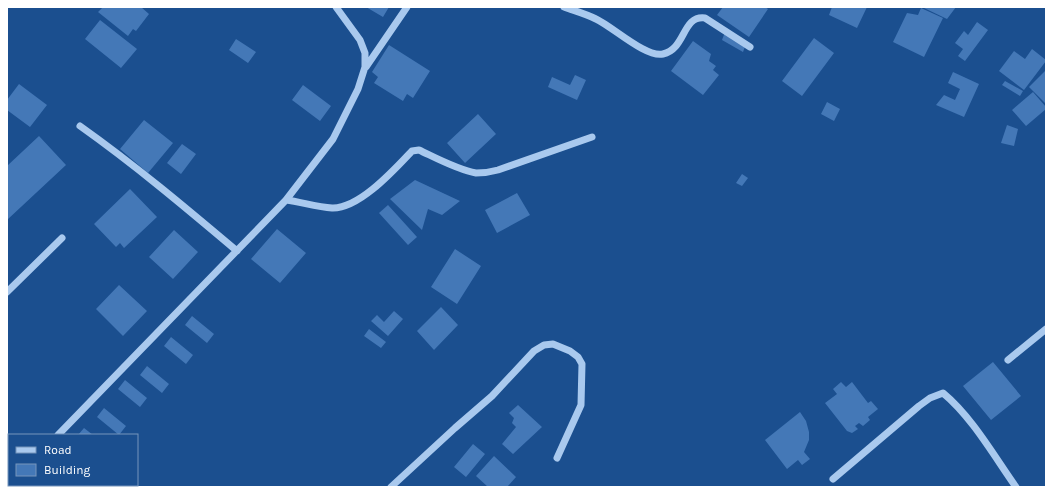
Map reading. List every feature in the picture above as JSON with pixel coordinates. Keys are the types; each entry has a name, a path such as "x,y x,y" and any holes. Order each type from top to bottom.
{"street":[{"path":"336,7 360,40 365,53 365,67"},
{"path":"59,434 286,200 333,139 358,89 365,67 407,7"},
{"path":"564,7 597,20 643,50 652,53 662,54 674,49 678,45 689,25 700,18 704,18 750,47"},
{"path":"80,126 113,149 237,251"},
{"path":"286,200 333,208 344,207 362,198 412,151 419,150 466,170 477,173 505,168 592,137"},
{"path":"7,292 62,238"},
{"path":"1008,360 1046,329"},
{"path":"391,487 492,396 534,351 544,345 553,344 578,356 582,364 581,405 557,458"},
{"path":"833,479 919,406 930,398 943,393 954,403 974,427 1016,487"}],"building":[{"path":"103,7 141,7 149,14 136,31 133,29 128,36 98,12"},
{"path":"366,7 389,7 383,17"},
{"path":"723,7 765,7 768,9 749,37 717,15"},
{"path":"832,7 867,7 857,28 829,15"},
{"path":"922,7 956,7 947,19"},
{"path":"921,8 943,18 924,57 893,42 907,13 918,15"},
{"path":"100,20 137,49 121,68 85,39"},
{"path":"977,22 988,30 965,61 958,56 963,49 955,43 964,31 968,35"},
{"path":"725,32 746,44 743,52 722,40"},
{"path":"814,38 834,53 802,96 782,81"},
{"path":"236,39 256,52 248,63 229,50"},
{"path":"693,41 711,54 709,61 716,66 713,70 719,75 703,95 671,71"},
{"path":"389,45 430,71 413,98 407,94 403,101 374,83 378,77 372,72"},
{"path":"1032,49 1046,61 1024,90 999,71 1014,51 1025,59"},
{"path":"1046,70 1046,104 1029,87"},
{"path":"953,72 979,84 964,117 936,105 944,95 955,100 960,89 948,83"},
{"path":"575,75 586,80 577,100 548,87 552,77 570,85"},
{"path":"1005,81 1023,91 1020,96 1002,85"},
{"path":"19,84 47,105 30,127 7,110 7,100"},
{"path":"303,85 331,106 320,121 292,100"},
{"path":"1033,92 1046,107 1046,109 1026,126 1012,110"},
{"path":"827,102 840,109 834,121 821,114"},
{"path":"478,114 496,134 465,163 447,143"},
{"path":"144,120 173,143 148,173 120,149"},
{"path":"1007,125 1018,129 1014,146 1001,143"},
{"path":"39,136 66,165 7,220 7,166"},
{"path":"182,144 196,154 181,174 167,163"},
{"path":"742,174 748,178 742,186 736,183"},
{"path":"415,180 460,201 442,215 428,209 422,230 390,199"},
{"path":"130,189 157,217 124,248 120,243 116,247 94,224"},
{"path":"517,193 530,215 497,233 485,210"},
{"path":"388,205 417,237 408,245 379,213"},
{"path":"277,229 306,253 280,283 251,259"},
{"path":"174,230 198,252 173,279 149,257"},
{"path":"455,249 481,266 457,304 431,287"},
{"path":"119,285 147,311 123,336 96,309"},
{"path":"441,307 458,325 434,350 417,331"},
{"path":"394,311 403,319 388,336 371,321 377,315 384,322"},
{"path":"192,316 214,334 207,343 185,325"},
{"path":"369,329 386,342 381,348 364,336"},
{"path":"171,337 193,355 186,364 164,346"},
{"path":"993,362 1021,396 991,420 963,386"},
{"path":"147,366 169,384 162,393 140,375"},
{"path":"125,380 147,398 140,407 118,389"},
{"path":"841,382 846,387 852,382 868,403 871,401 878,409 868,417 870,420 863,426 859,423 855,426 858,429 852,433 847,431 825,403 837,394 833,389"},
{"path":"518,405 542,427 513,454 502,444 516,427 512,423 514,418 509,413"},
{"path":"104,408 126,426 120,434 118,434 97,417"},
{"path":"800,412 806,421 809,432 809,440 804,452 810,459 802,465 798,460 787,469 765,440"},
{"path":"84,428 92,434 79,434"},
{"path":"473,444 485,454 466,477 454,467"},
{"path":"494,456 516,477 507,487 488,487 476,476"}]}
